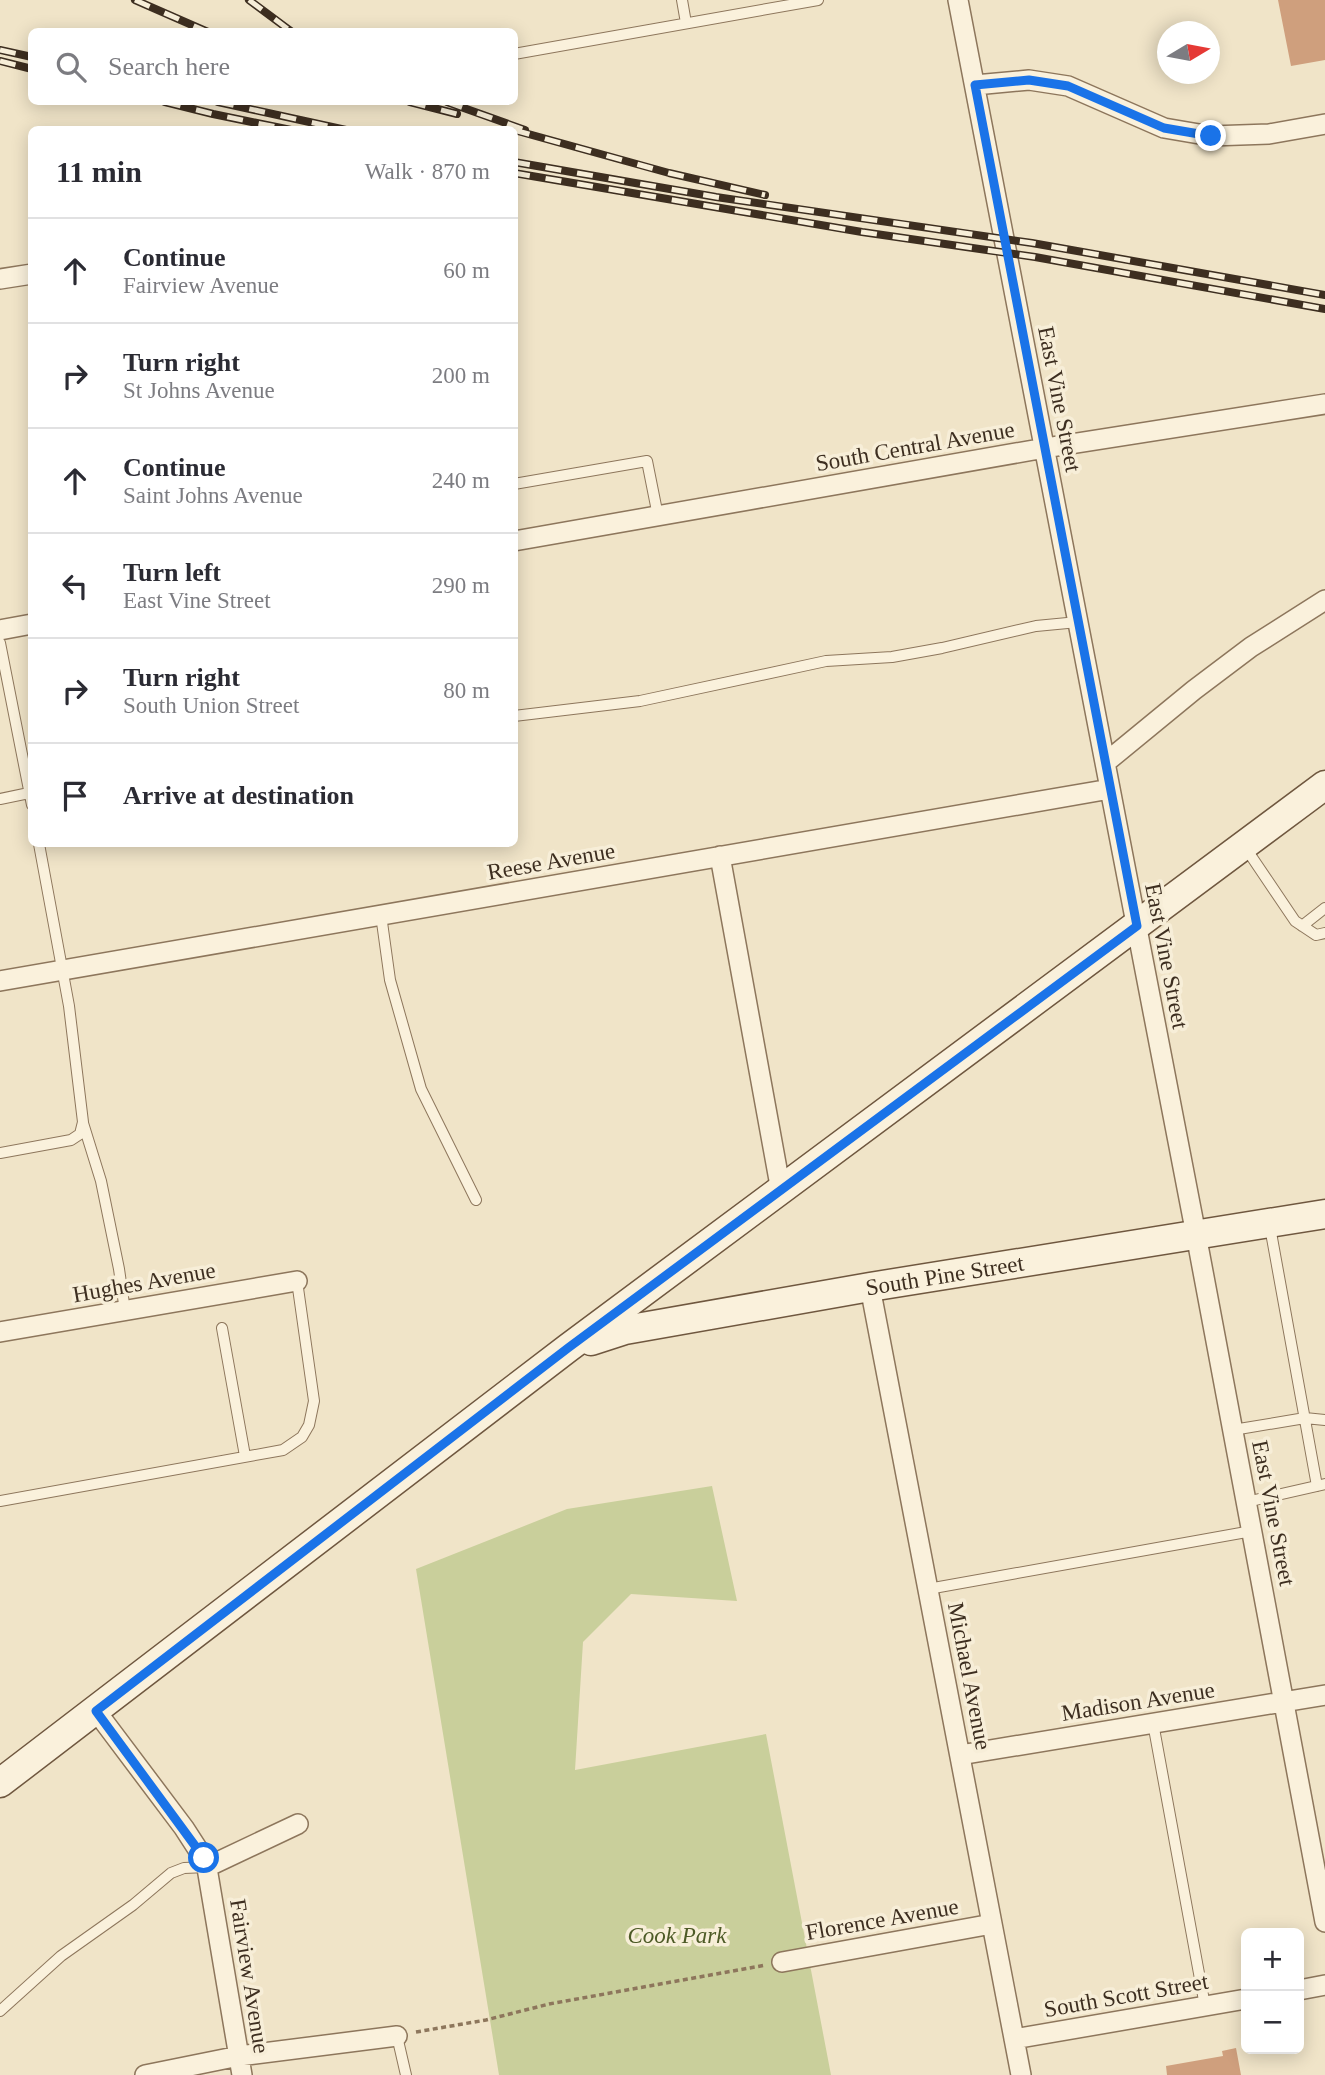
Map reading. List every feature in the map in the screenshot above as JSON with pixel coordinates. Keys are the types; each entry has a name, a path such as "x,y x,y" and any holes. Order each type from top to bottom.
{"main road":[{"path":"0,1783 568,1348 1325,785"},
{"name":"South Pine Street","path":"568,1348 625,1330 870,1287 1325,1214"}],"street":[{"name":"East Vine Street","path":"958,0 1137,926 1325,1922"},
{"path":"975,85 1029,80 1068,86 1164,128 1211,136 1269,134 1325,124"},
{"path":"0,279 28,275"},
{"name":"South Central Avenue","path":"518,540 1045,448 1325,404"},
{"path":"1105,764 1251,647 1325,600"},
{"path":"0,630 28,625"},
{"name":"Reese Avenue","path":"0,981 1110,789"},
{"path":"720,856 781,1191"},
{"name":"Hughes Avenue","path":"0,1332 297,1281"},
{"name":"Michael Avenue","path":"870,1287 1021,2075"},
{"name":"Madison Avenue","path":"960,1755 1325,1695"},
{"name":"Fairview Avenue","path":"96,1711 184,1828 207,1867 240,2065"},
{"path":"207,1867 298,1824"},
{"name":"Florence Avenue","path":"782,1962 992,1924"},
{"path":"1304,1989 1325,1985"},
{"name":"South Scott Street","path":"1014,2039 1241,2000"},
{"path":"145,2075 240,2065 397,2036"}],"lane":[{"path":"682,0 686,23"},
{"path":"518,53 818,0"},
{"path":"518,483 647,461 659,516"},
{"path":"518,716 640,701 827,661 892,657 1036,626 1078,622"},
{"path":"0,643 28,788"},
{"path":"0,799 28,793"},
{"path":"1245,846 1298,923 1316,935 1325,933"},
{"path":"40,847 69,1006 83,1122 101,1181 125,1311"},
{"path":"1298,923 1325,908"},
{"path":"381,915 390,980 421,1089 476,1200"},
{"path":"0,1153 71,1140 80,1134 83,1122"},
{"path":"1246,1502 1321,1485 1270,1223"},
{"path":"0,1501 283,1450 302,1437 309,1425 314,1401 297,1281"},
{"path":"222,1328 245,1456"},
{"path":"1233,1430 1306,1418 1325,1420"},
{"path":"928,1589 1252,1531"},
{"path":"1153,1723 1205,2006"},
{"path":"0,2011 61,1956 133,1905 171,1873 184,1868 207,1867"},
{"path":"397,2036 406,2075"}],"path":[{"path":"397,2036 486,2020 549,2004 782,1962"}],"green space":[{"name":"Cook Park","path":"712,1486 737,1601 631,1594 583,1642 575,1770 766,1734 831,2075 499,2075 416,1569 567,1509"}],"building":[{"path":"1278,0 1325,0 1325,60 1291,66"},
{"path":"1236,2048 1241,2075 1167,2075 1166,2066 1223,2056 1222,2051"}],"railway":[{"path":"135,0 199,28"},
{"path":"249,0 287,28"},
{"path":"0,50 28,56"},
{"path":"0,61 28,68"},
{"path":"177,105 272,126"},
{"path":"232,105 328,126"},
{"path":"422,105 457,114"},
{"path":"455,105 514,126"},
{"path":"518,127 525,130"},
{"path":"518,131 669,173 765,195"},
{"path":"518,163 716,197 1032,243 1325,295"},
{"path":"518,174 862,232 1035,257 1325,309"}],"route":[{"path":"204,1858 96,1711 568,1348 1137,926 975,85 1029,80 1068,86 1164,128 1211,136"}]}
